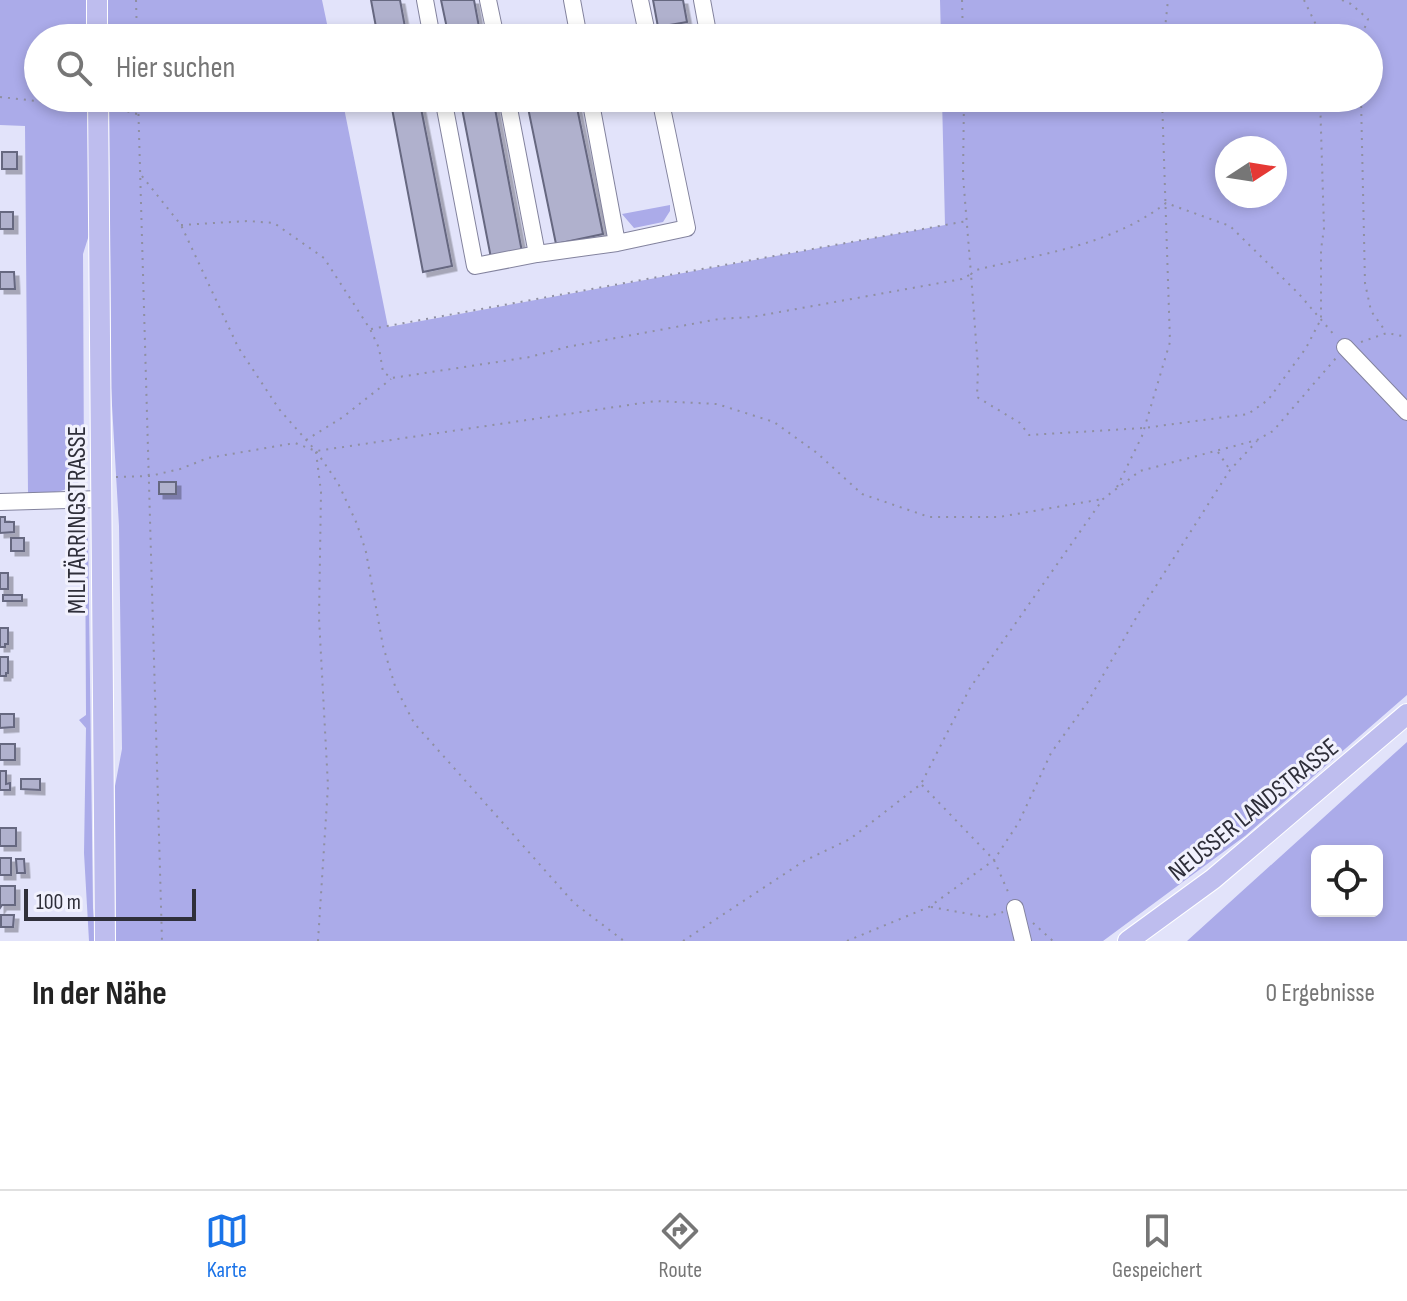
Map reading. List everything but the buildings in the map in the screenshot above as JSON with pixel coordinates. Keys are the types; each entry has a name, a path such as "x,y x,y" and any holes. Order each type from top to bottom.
{"main road":[{"path":"97,0 97,24"},
{"name":"MILITÄRRINGSTRASSE","path":"92,112 101,493 105,941"},
{"name":"NEUSSER LANDSTRASSE","path":"1128,941 1213,879 1407,714"}],"lane":[{"path":"425,0 429,24"},
{"path":"488,0 493,24"},
{"path":"572,0 576,24"},
{"path":"640,0 645,24"},
{"path":"702,0 706,24"},
{"path":"446,112 475,266 617,243 687,228 663,112"},
{"path":"510,112 537,254"},
{"path":"593,112 617,243"},
{"path":"1345,347 1407,412"},
{"path":"0,502 101,493"},
{"path":"1015,908 1023,941"}],"path":[{"path":"136,0 137,24"},
{"path":"962,0 963,24"},
{"path":"1165,24 1168,0"},
{"path":"1304,0 1316,24"},
{"path":"1342,0 1368,19 1366,24"},
{"path":"0,97 24,98"},
{"path":"139,112 162,941"},
{"path":"964,112 963,176 978,368 977,397 1020,423 1029,435 1144,428 1248,414 1268,400 1306,348 1321,319 1324,228 1320,112"},
{"path":"1117,488 1144,428 1170,342 1163,112"},
{"path":"1361,112 1365,283 1371,311 1387,333"},
{"path":"142,176 181,225 238,347 279,409 316,451 338,483 366,552 383,646 395,686 414,723 574,903 624,941"},
{"path":"306,440 343,417 392,378 517,359 704,322 752,317 962,279 976,270 1059,253 1112,235 1148,217 1166,203"},
{"path":"1166,203 1230,226 1345,347"},
{"path":"181,225 248,221 274,223 324,258 370,329 379,348 383,372 392,378"},
{"path":"370,329 967,221"},
{"path":"683,941 804,861 850,839 921,784 970,688 1103,499 1140,471 1257,440 1273,431 1345,347 1387,333 1407,337"},
{"path":"101,493 110,487 115,477 150,476 208,458 295,443 316,451 656,401 717,404 774,422 817,453 862,494 929,517 999,517 1103,499"},
{"path":"847,941 929,907 994,860 1019,822 1051,753 1087,703 1140,611 1230,470 1257,440"},
{"path":"316,451 321,492 319,618 328,786 318,941"},
{"path":"1218,451 1230,470"},
{"path":"921,784 994,860 1015,908 986,917 929,907"}],"shaded area":[{"path":"0,0 87,0 87,24 24,24 24,112 88,112 89,235 83,254 84,477 65,490 28,493 25,126 0,125"},
{"path":"107,0 322,0 327,24 108,24"},
{"path":"940,0 1407,0 1407,695 1245,836 1103,941 116,941 115,786 122,749 119,526 111,388 109,112 345,112 388,327 945,225 942,112 1383,112 1383,24 941,24"},
{"path":"670,205 663,222 634,228 622,214"},
{"path":"85,513 88,527 96,941 89,941 84,853 86,728 79,720 86,715"},
{"path":"1407,742 1407,941 1187,941"}]}
